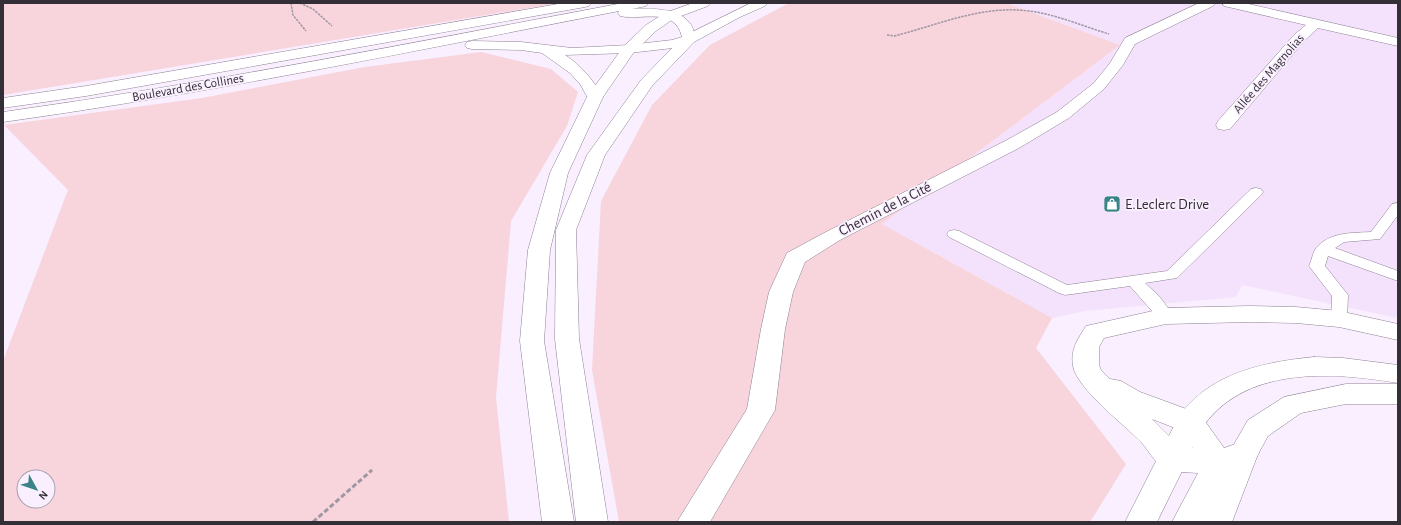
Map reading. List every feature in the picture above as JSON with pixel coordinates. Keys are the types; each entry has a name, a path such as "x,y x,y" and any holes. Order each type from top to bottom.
{"street":[{"path":"3,103 86,91 585,3"},
{"path":"373,55 642,3"},
{"path":"558,522 532,341 539,250 559,173 595,97 629,49 651,28 669,16 704,3"},
{"path":"373,55 465,45 492,44 521,46 547,51 572,52 629,49 673,44 689,39 736,14 761,3"},
{"path":"1130,40 1209,3"},
{"path":"1228,3 1314,24 1398,42"},
{"path":"537,23 630,13 650,13 669,16 685,25 689,39"},
{"name":"Allée des Magnolias","path":"1224,125 1299,38 1314,24"},
{"path":"592,522 567,339 566,230 596,155 646,83 689,39"},
{"name":"Chemin de la Cité","path":"693,522 761,410 773,329 781,292 795,258 833,236 1013,144 1063,115 1099,86 1116,65 1130,40"},
{"path":"547,51 570,64 589,84 595,97"},
{"name":"Boulevard des Collines","path":"3,117 110,102 373,55"},
{"path":"1172,459 1151,434 1122,408 1089,374 1086,365 1086,347 1095,332 1166,316 1296,315 1339,319 1398,332"},
{"path":"1140,522 1190,422 1209,401 1242,381 1284,369 1328,365 1398,374"},
{"path":"1089,374 1130,399 1190,422 1231,457"},
{"path":"1188,522 1231,457 1258,428 1294,404 1346,394 1398,394"},
{"path":"1172,459 1231,457"},
{"path":"1216,522 1231,457"}],"lane":[{"path":"954,234 1065,290 1172,275 1256,192"},
{"path":"1339,319 1340,295 1317,266 1323,250 1341,238 1375,236 1396,206"},
{"path":"1323,250 1398,276"},
{"path":"1133,280 1153,300 1166,316"}],"path":[{"path":"291,3 293,16 318,50"},
{"path":"300,3 313,9 330,25 350,33 359,42"},
{"path":"887,35 894,36 978,12 1003,10 1034,11 1130,40"},
{"path":"313,522 372,470"}],"shaded area":[{"path":"3,3 559,3 3,95"},
{"path":"789,3 1006,3 1120,45 882,224 1052,318 1036,348 1126,464 1090,522 619,522 592,370 601,201 652,105 710,45"},
{"path":"1006,3 1398,3 1398,318 1242,285 1236,297 1085,311 1052,318 882,224 1120,45"},
{"path":"481,52 551,69 578,92 567,126 511,221 496,398 509,522 3,522 3,361 68,190 4,125 202,98 365,67"}],"place":[{"name":"E.Leclerc Drive","path":"1112,204"}]}
